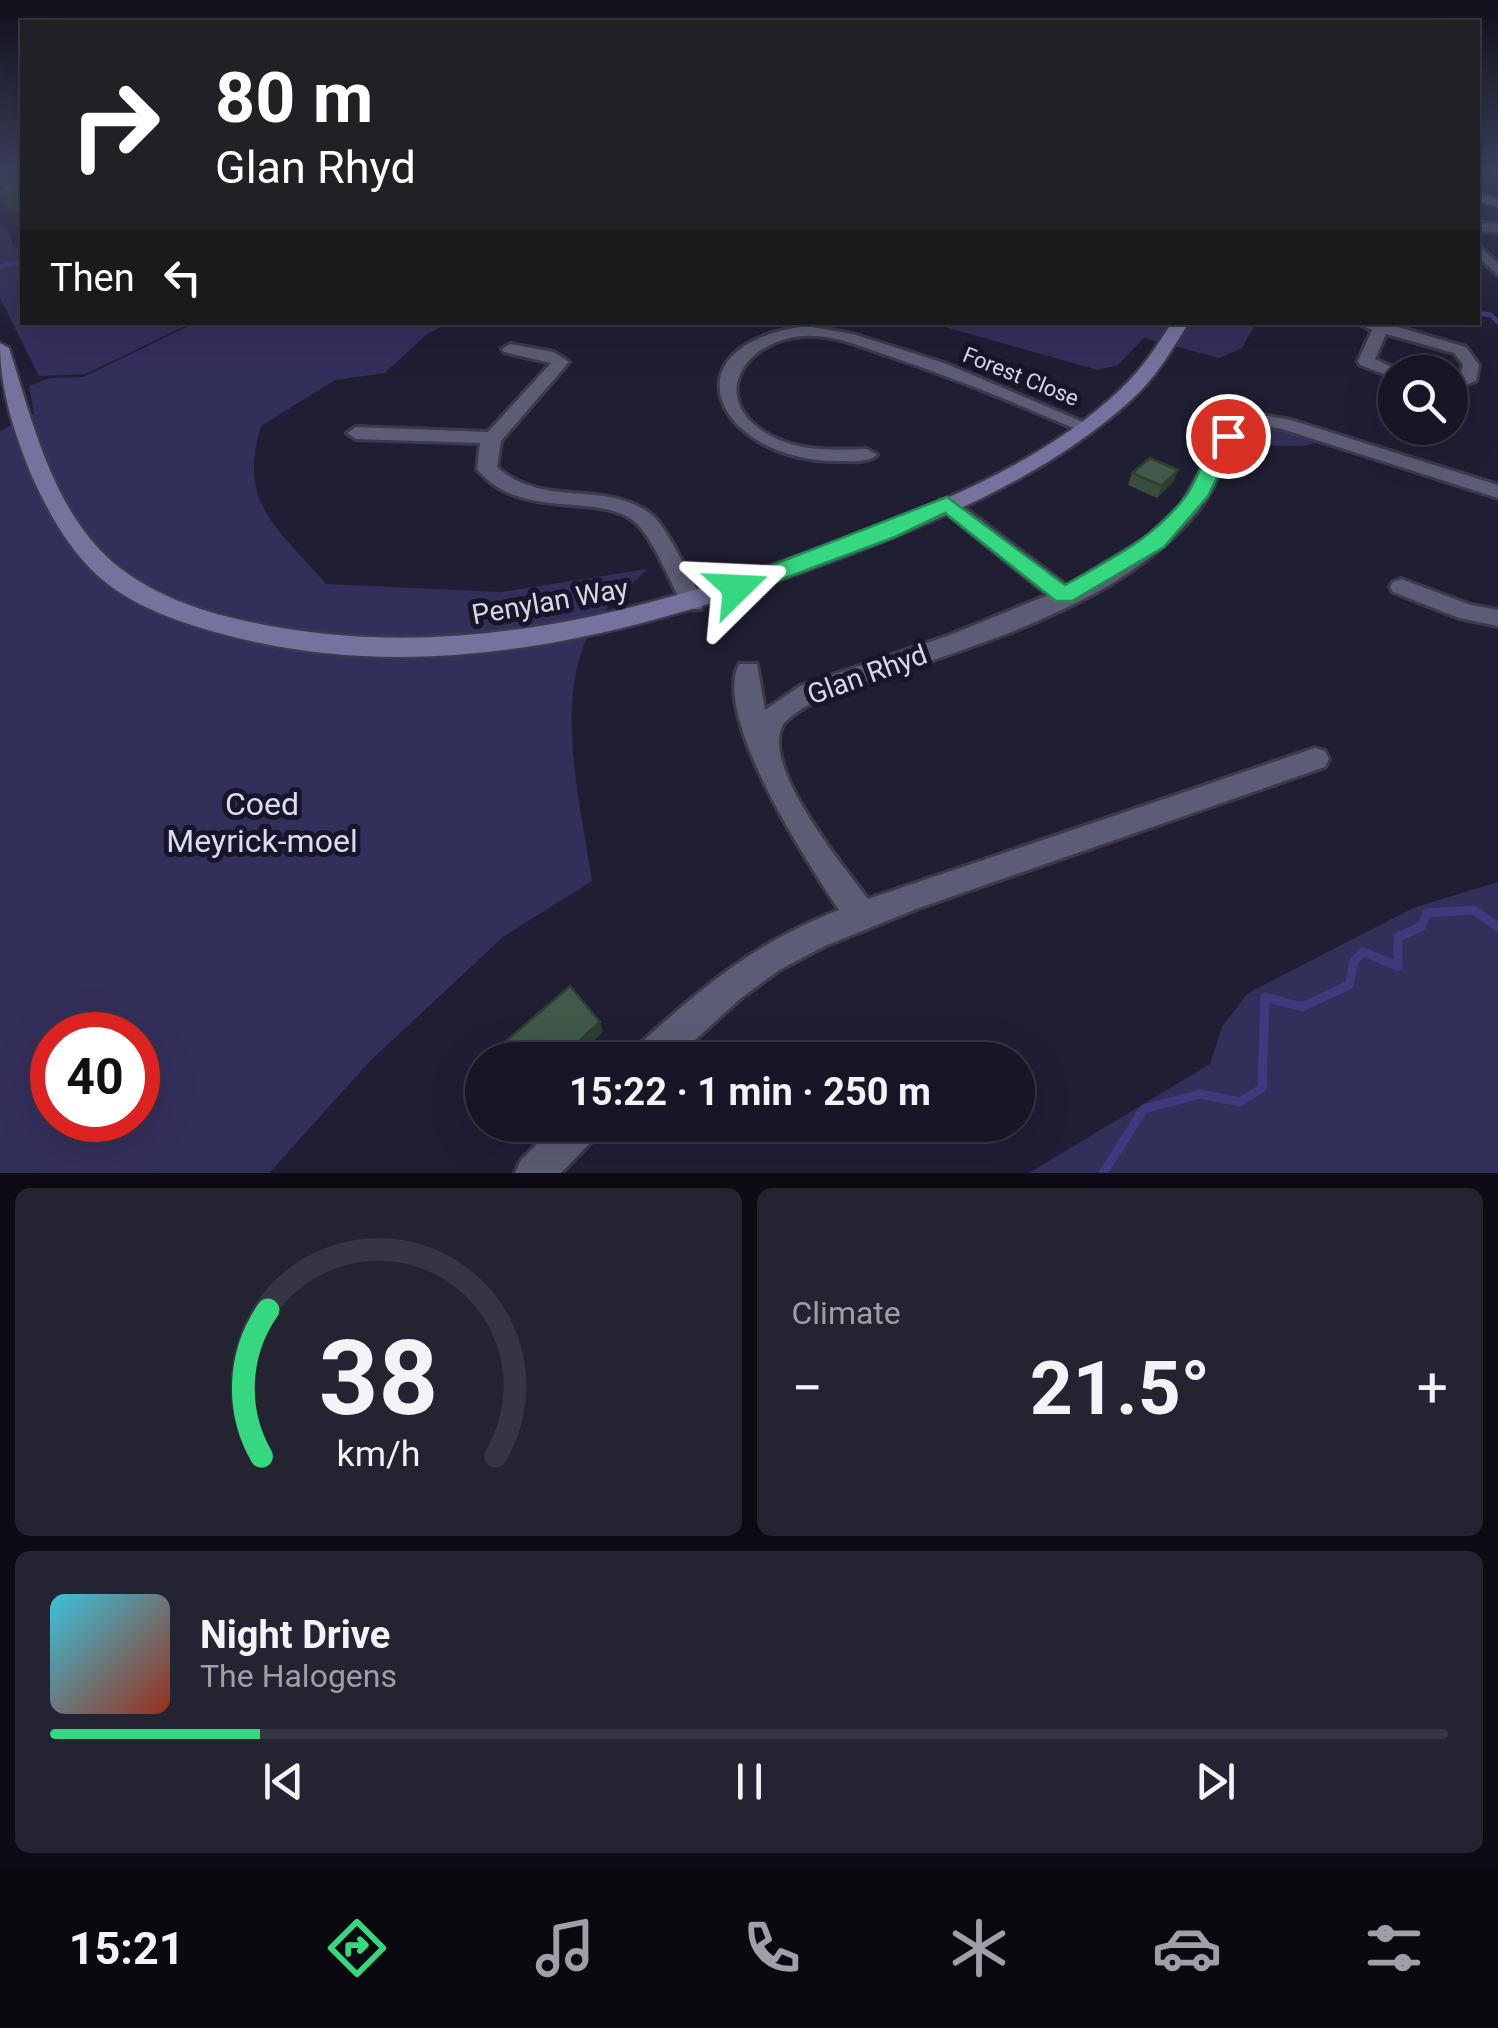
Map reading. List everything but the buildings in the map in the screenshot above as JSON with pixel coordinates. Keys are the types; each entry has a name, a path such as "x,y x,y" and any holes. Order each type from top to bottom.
{"street":[{"path":"1480,251 1498,271"},
{"name":"Penylan Way","path":"2,360 44,478 62,514 106,569 160,605 288,641 439,649 508,642 621,622 693,603 887,532 1023,470 1086,427 1137,383 1179,325"},
{"path":"1369,325 1460,350 1464,355"},
{"path":"1357,380 1380,330"},
{"name":"Forest Close","path":"867,454 838,447 790,451 753,434 731,408 726,385 740,356 766,338 828,332 931,364 1086,427"},
{"path":"519,354 557,358 560,367 488,446 487,469 511,490 529,497 622,507 647,521 693,603"},
{"path":"1366,361 1378,366"},
{"name":"Glan Rhyd","path":"764,749 769,725 784,706 809,693 986,631 1064,596 1156,542 1198,496 1233,427 1246,422 1285,424 1498,492"},
{"path":"356,434 375,443 494,438"},
{"path":"947,504 1064,596"},
{"path":"1401,586 1467,612 1498,618"},
{"path":"748,670 748,698 776,780 862,916"},
{"path":"667,1042 729,986 770,958 862,916 1315,759"},
{"path":"534,1173 565,1142"}],"green space":[{"path":"0,228 8,229 14,248 20,249 20,325 187,325 86,374 39,376 0,298"},
{"name":"Coed Meyrick-moel","path":"191,325 445,325 427,334 385,373 335,380 261,426 254,476 258,496 278,530 326,584 501,592 647,569 599,618 584,646 575,677 572,711 576,782 592,881 503,937 370,1061 269,1173 0,1173 0,431 34,414 29,386 50,378 83,377"},
{"path":"937,325 1256,325 1241,349 1219,358 1144,338 1118,365 1098,370"},
{"path":"1249,425 1272,425 1322,442 1303,446 1234,445 1236,432"},
{"path":"1498,882 1498,1173 1029,1173 1210,1064 1222,1027 1248,993 1413,908"}],"waterway":[{"path":"0,266 20,262"},
{"path":"1480,313 1491,315 1498,322"},
{"path":"1103,1173 1144,1109 1200,1094 1240,1102 1262,1088 1265,997 1302,1007 1349,985 1354,961 1363,952 1398,966 1398,937 1421,927 1427,913 1474,910 1498,927"}],"route":[{"path":"737,588 887,532 947,504 1064,596 1156,542 1198,496 1228,436"}]}
